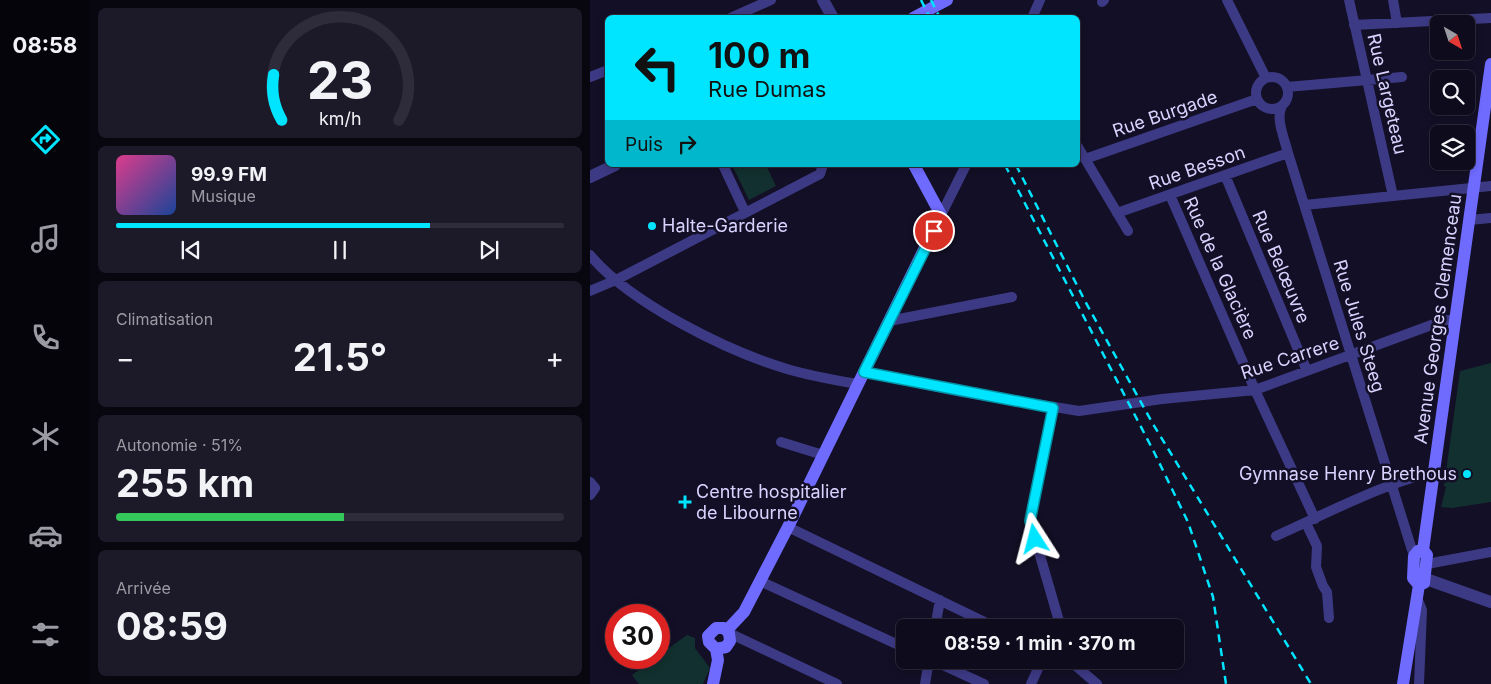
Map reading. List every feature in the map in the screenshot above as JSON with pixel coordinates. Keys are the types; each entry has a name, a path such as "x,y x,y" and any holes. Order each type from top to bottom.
{"main road":[{"path":"919,15 946,1"},
{"name":"Avenue Georges Clemenceau","path":"1420,587 1413,578 1434,474 1491,70"},
{"path":"716,649 723,649 729,644 728,632 744,612 788,527 942,215 915,167"},
{"name":"Avenue Georges Clemenceau","path":"1403,684 1420,587 1427,564 1427,555 1419,552"},
{"path":"713,684 718,666 716,649 709,642 710,632 716,628 728,632"}],"street":[{"path":"734,15 746,5 771,0"},
{"path":"823,0 831,15"},
{"path":"1033,15 1040,0"},
{"path":"1227,0 1266,78"},
{"name":"Rue Largeteau","path":"1349,0 1393,196"},
{"path":"1393,0 1397,23"},
{"path":"1354,25 1491,18"},
{"path":"590,77 605,71"},
{"path":"1286,87 1402,77"},
{"path":"1266,78 1280,80 1286,87 1287,97 1282,106 1274,109 1266,108 1257,99 1258,84 1266,78"},
{"name":"Rue Burgade","path":"1085,159 1257,99"},
{"name":"Rue Jules Steeg","path":"1282,106 1280,118 1288,153 1350,355 1412,550 1419,552"},
{"path":"1080,150 1128,231"},
{"name":"Rue Besson","path":"1117,213 1288,153"},
{"path":"590,177 611,167"},
{"path":"724,167 745,212"},
{"path":"590,291 616,280 820,174 822,167"},
{"path":"942,215 965,167"},
{"name":"Rue Belœuvre","path":"1225,175 1307,371"},
{"path":"1305,204 1491,186"},
{"name":"Rue de la Glacière","path":"1170,195 1311,521 1317,546 1316,567 1327,592 1329,618"},
{"path":"1470,220 1491,218"},
{"path":"590,254 616,280 672,317 742,353 788,369 858,384"},
{"path":"889,321 1012,297"},
{"name":"Rue Carrere","path":"864,372 1053,408 1068,410 1100,408 1162,399 1255,390 1445,320 1455,320"},
{"path":"1053,408 1030,521 1058,619"},
{"path":"780,442 824,455"},
{"path":"1276,536 1392,485 1423,474 1434,474"},
{"path":"590,482 595,488 590,495"},
{"path":"788,527 979,619"},
{"path":"1427,564 1491,552"},
{"path":"760,581 896,644"},
{"path":"1420,587 1491,602"},
{"name":"Avenue Georges Clemenceau","path":"1419,684 1422,610 1420,587"},
{"path":"937,619 940,600"},
{"path":"728,632 837,684"},
{"path":"925,684 928,669"},
{"path":"950,669 984,684"},
{"path":"1031,684 1038,669"},
{"path":"1080,669 1097,684"}],"green space":[{"path":"733,167 767,167 776,186 749,200"},
{"path":"1491,363 1491,502 1452,508 1441,507 1446,487 1444,486 1460,371"},
{"path":"687,635 695,638 695,648 710,668 703,684 639,684 632,675 640,669 670,669 670,647"}],"railway":[{"path":"921,0 928,15"},
{"path":"931,0 938,15"},
{"path":"1006,167 1154,452 1188,522 1213,597 1226,684"},
{"path":"1017,167 1085,301 1153,424 1311,684"}],"place":[{"name":"Halte-Garderie","path":"652,226"},
{"name":"Gymnase Henry Brethous","path":"1467,474"},
{"name":"Centre hospitalier de Libourne","path":"685,502"}],"route":[{"path":"934,231 864,372 1053,408 1030,521 1035,539"}]}
